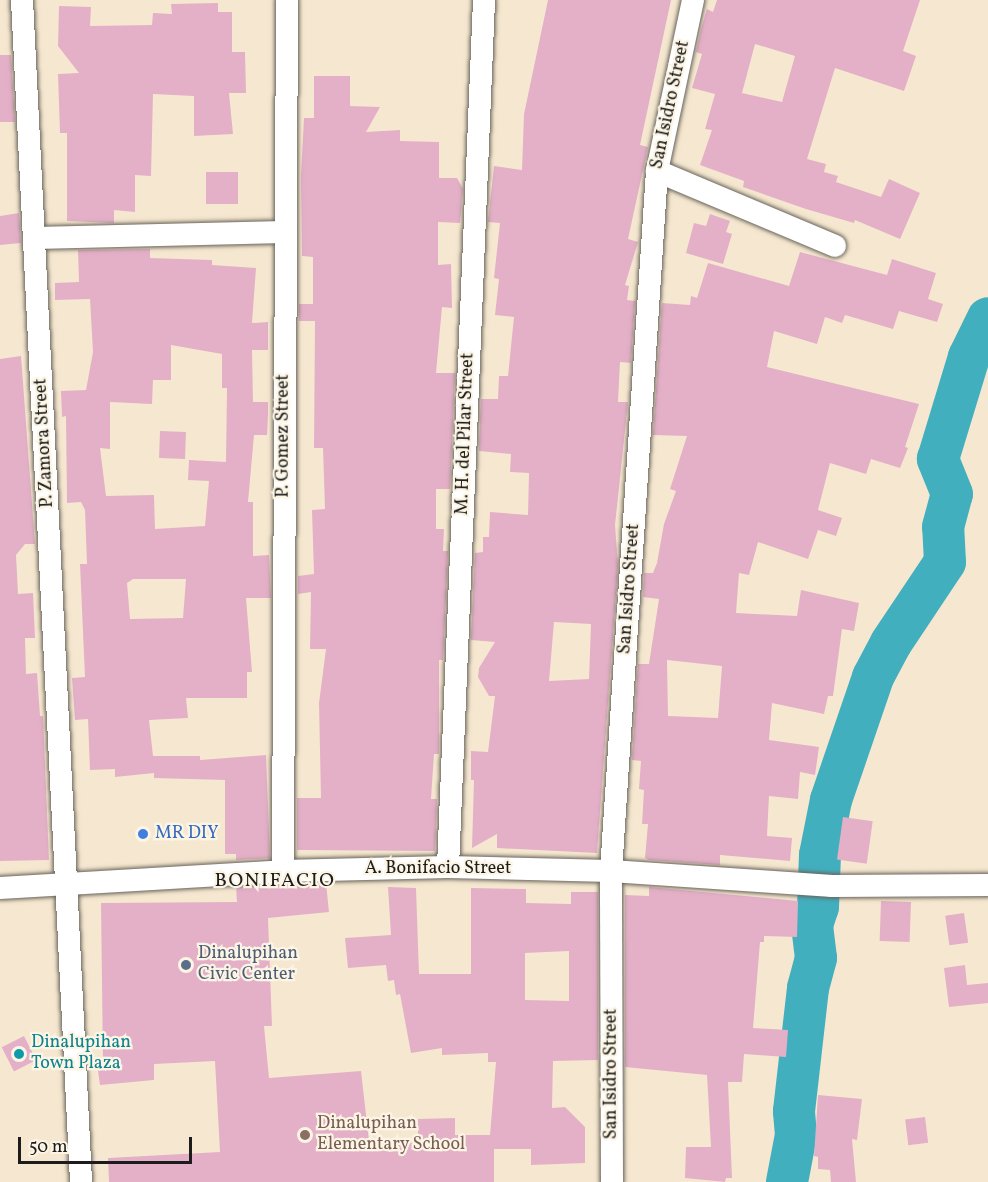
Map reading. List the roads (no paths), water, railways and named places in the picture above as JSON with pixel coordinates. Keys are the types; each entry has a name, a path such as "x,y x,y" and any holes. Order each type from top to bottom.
{"street":[{"name":"P. Zamora Street","path":"22,0 36,238 65,887 81,1182"},
{"name":"P. Gomez Street","path":"283,872 284,232 287,0"},
{"name":"M. H. del Pilar Street","path":"448,867 484,0"},
{"name":"San Isidro Street","path":"612,1182 611,871 657,171 693,0"},
{"path":"657,171 835,246"},
{"path":"36,238 284,232"},
{"name":"A. Bonifacio Street","path":"0,888 65,887 283,872 448,867 611,871 832,886 988,885"}],"waterway":[{"path":"787,1182 796,1135 794,1111 808,988 816,958 812,925 818,907 820,855 831,800 873,677 891,643 945,562 943,527 952,494 938,459 969,357 988,318"}],"place":[{"name":"MR DIY","path":"143,834"},
{"name":"Dinalupihan Civic Center","path":"186,965"},
{"name":"Dinalupihan Town Plaza","path":"19,1054"},
{"name":"Dinalupihan Elementary School","path":"305,1135"}],"district":[{"name":"BONIFACIO","path":"275,881"}]}
